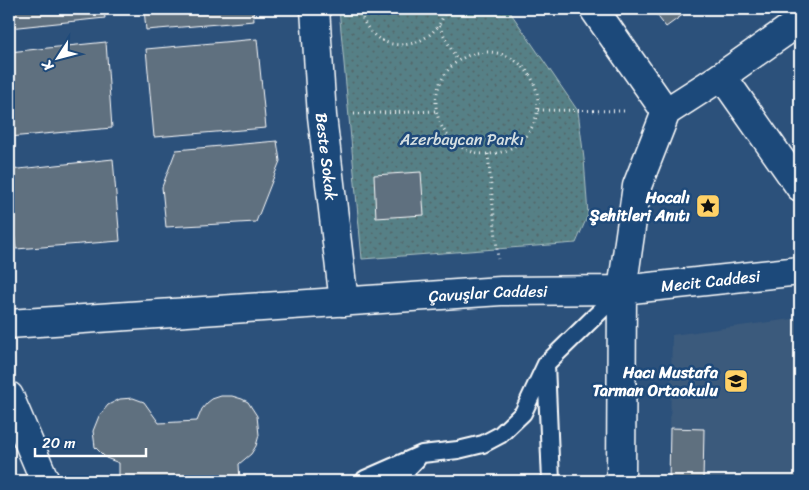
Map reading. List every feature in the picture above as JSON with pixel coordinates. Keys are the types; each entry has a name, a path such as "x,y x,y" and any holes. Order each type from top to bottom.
{"street":[{"name":"Beste Sokak","path":"315,9 322,116 344,302"},
{"path":"594,9 666,112"},
{"path":"621,481 622,290 637,186 666,112 722,76 800,21"},
{"path":"722,76 800,187"},
{"name":"Mecit Caddesi","path":"622,290 800,271"},
{"name":"Çavuşlar Caddesi","path":"9,324 501,292 622,290"},
{"path":"9,396 45,481"}],"lane":[{"path":"366,480 422,454 458,450 482,444 500,435 523,413 546,364 622,290"},
{"path":"546,364 551,481"},
{"path":"396,481 422,454"}],"path":[{"path":"359,9 372,34 385,42 400,45 415,43 428,37 438,26 445,9"},
{"path":"438,26 457,60"},
{"path":"490,52 506,55 520,64 531,77 537,93 538,110 534,124 516,146 502,152 474,153 460,147 449,138 441,125 436,111 439,82 457,60 473,53 490,52"},
{"path":"538,110 666,112"},
{"path":"322,116 436,111"},
{"path":"488,154 501,292"}],"shaded area":[{"name":"Hacı Mustafa Tarman Ortaokulu","path":"800,318 800,481 669,481 672,335"}],"green space":[{"name":"Azerbaycan Parkı","path":"339,9 508,9 578,111 588,215 576,243 362,259"}],"building":[{"path":"9,9 104,9 105,18 9,28"},
{"path":"144,9 253,9 254,21 146,30"},
{"path":"652,9 691,9 666,27"},
{"path":"257,39 266,128 154,137 146,49"},
{"path":"106,42 112,128 9,137 9,52"},
{"path":"277,141 280,161 256,222 166,227 162,187 176,150"},
{"path":"113,159 120,241 16,249 9,188 9,170"},
{"path":"421,172 424,215 376,218 374,175"},
{"path":"221,396 232,396 248,402 257,416 259,435 256,446 251,454 239,464 240,481 119,481 119,463 106,458 95,447 93,431 99,416 108,405 120,399 133,398 144,402 159,423 197,421 207,403"},
{"path":"670,428 704,429 703,481 669,481"}],"place":[{"name":"Hocalı Şehitleri Anıtı","path":"708,206"},
{"name":"Hacı Mustafa Tarman Ortaokulu","path":"736,381"}]}
